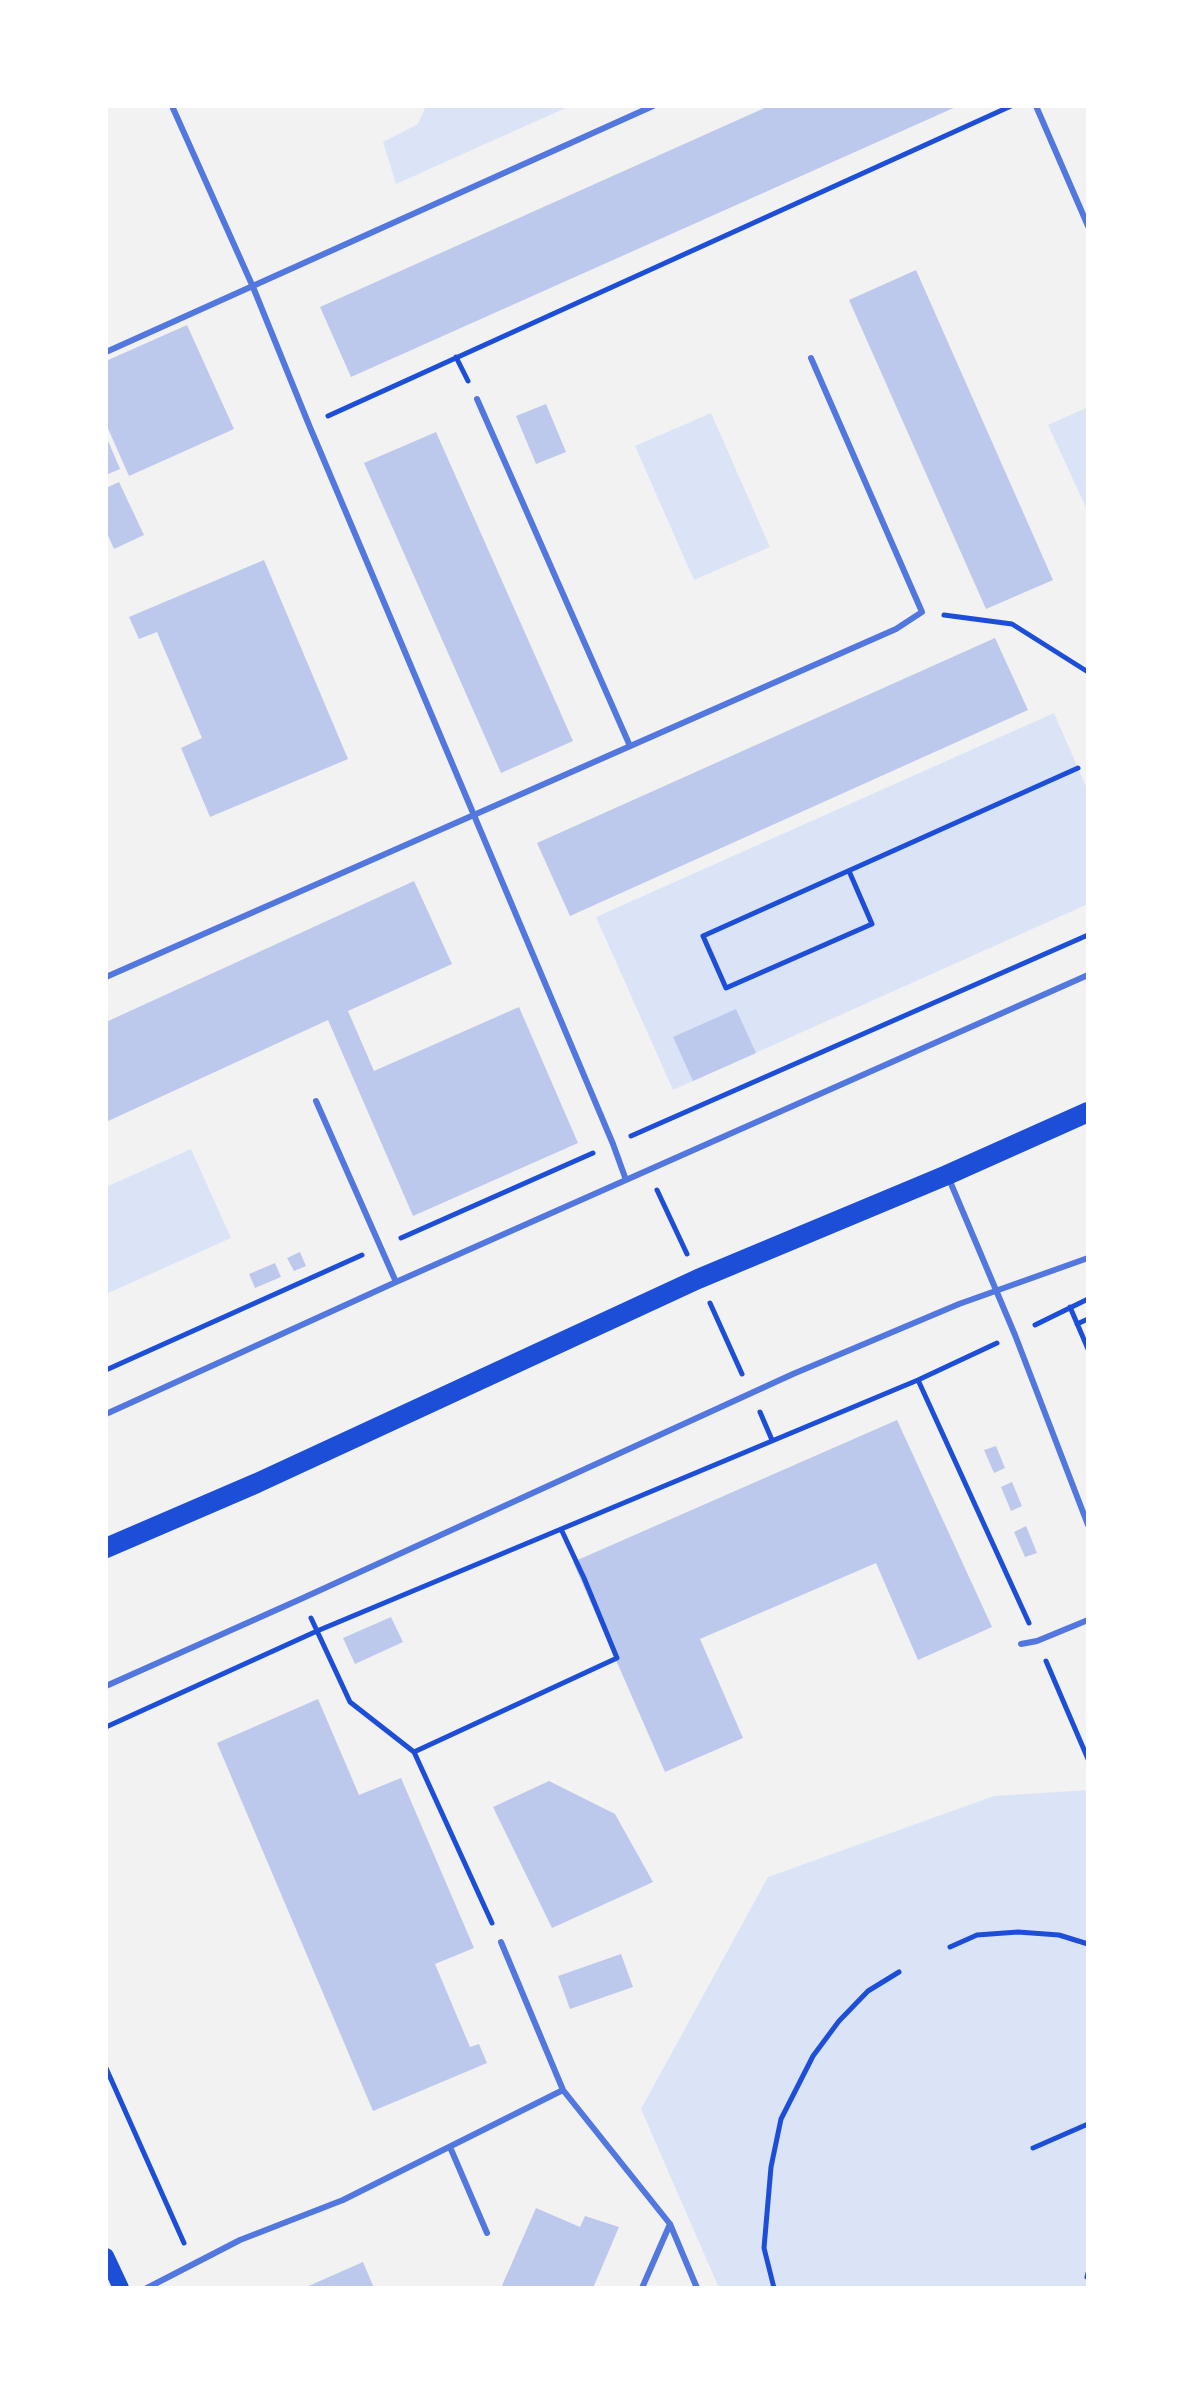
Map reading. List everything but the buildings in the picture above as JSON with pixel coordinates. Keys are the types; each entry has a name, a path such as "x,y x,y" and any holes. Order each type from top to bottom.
{"main road":[{"path":"106,1548 257,1483 698,1279 947,1175 1088,1112"},
{"path":"106,2256 121,2288"}],"lane":[{"path":"172,106 253,287 626,1180"},
{"path":"106,352 653,106"},
{"path":"1036,106 1088,226"},
{"path":"106,977 896,629 922,612 811,358"},
{"path":"477,399 630,746"},
{"path":"106,1414 1088,975"},
{"path":"316,1101 396,1282"},
{"path":"947,1175 997,1290 1088,1525"},
{"path":"106,1686 793,1374 997,1290 1088,1258"},
{"path":"1021,1644 1037,1641 1088,1620"},
{"path":"501,1942 563,2090 670,2224 697,2288"},
{"path":"147,2288 240,2240 343,2200 563,2090"},
{"path":"450,2147 487,2233"},
{"path":"642,2288 670,2224"}],"path":[{"path":"309,425 1011,106"},
{"path":"922,612 1012,624 1088,672"},
{"path":"849,871 872,924 726,988 703,936 1078,768"},
{"path":"106,1727 317,1631 918,1380 1088,1299"},
{"path":"1070,1307 1088,1349"},
{"path":"1077,1324 1088,1319"},
{"path":"918,1380 1088,1759"},
{"path":"414,1752 617,1658 561,1529"},
{"path":"303,1598 350,1702 414,1752 501,1942"},
{"path":"950,1947 977,1935 1018,1932 1059,1935 1088,1944"},
{"path":"774,2288 764,2248 771,2167 781,2119 813,2056 839,2021 868,1991 899,1972"},
{"path":"106,2068 194,2265"},
{"path":"1033,2148 1088,2124"}],"shaded area":[{"path":"426,106 570,106 396,184 383,142 418,124"},
{"path":"1088,407 1088,512 1048,425"},
{"path":"711,413 770,547 694,580 635,446"},
{"path":"1054,713 1088,791 1088,904 673,1090 596,917"},
{"path":"191,1149 231,1238 106,1294 106,1187"},
{"path":"1088,1790 1088,2288 719,2288 641,2109 768,1877 994,1796"}]}
